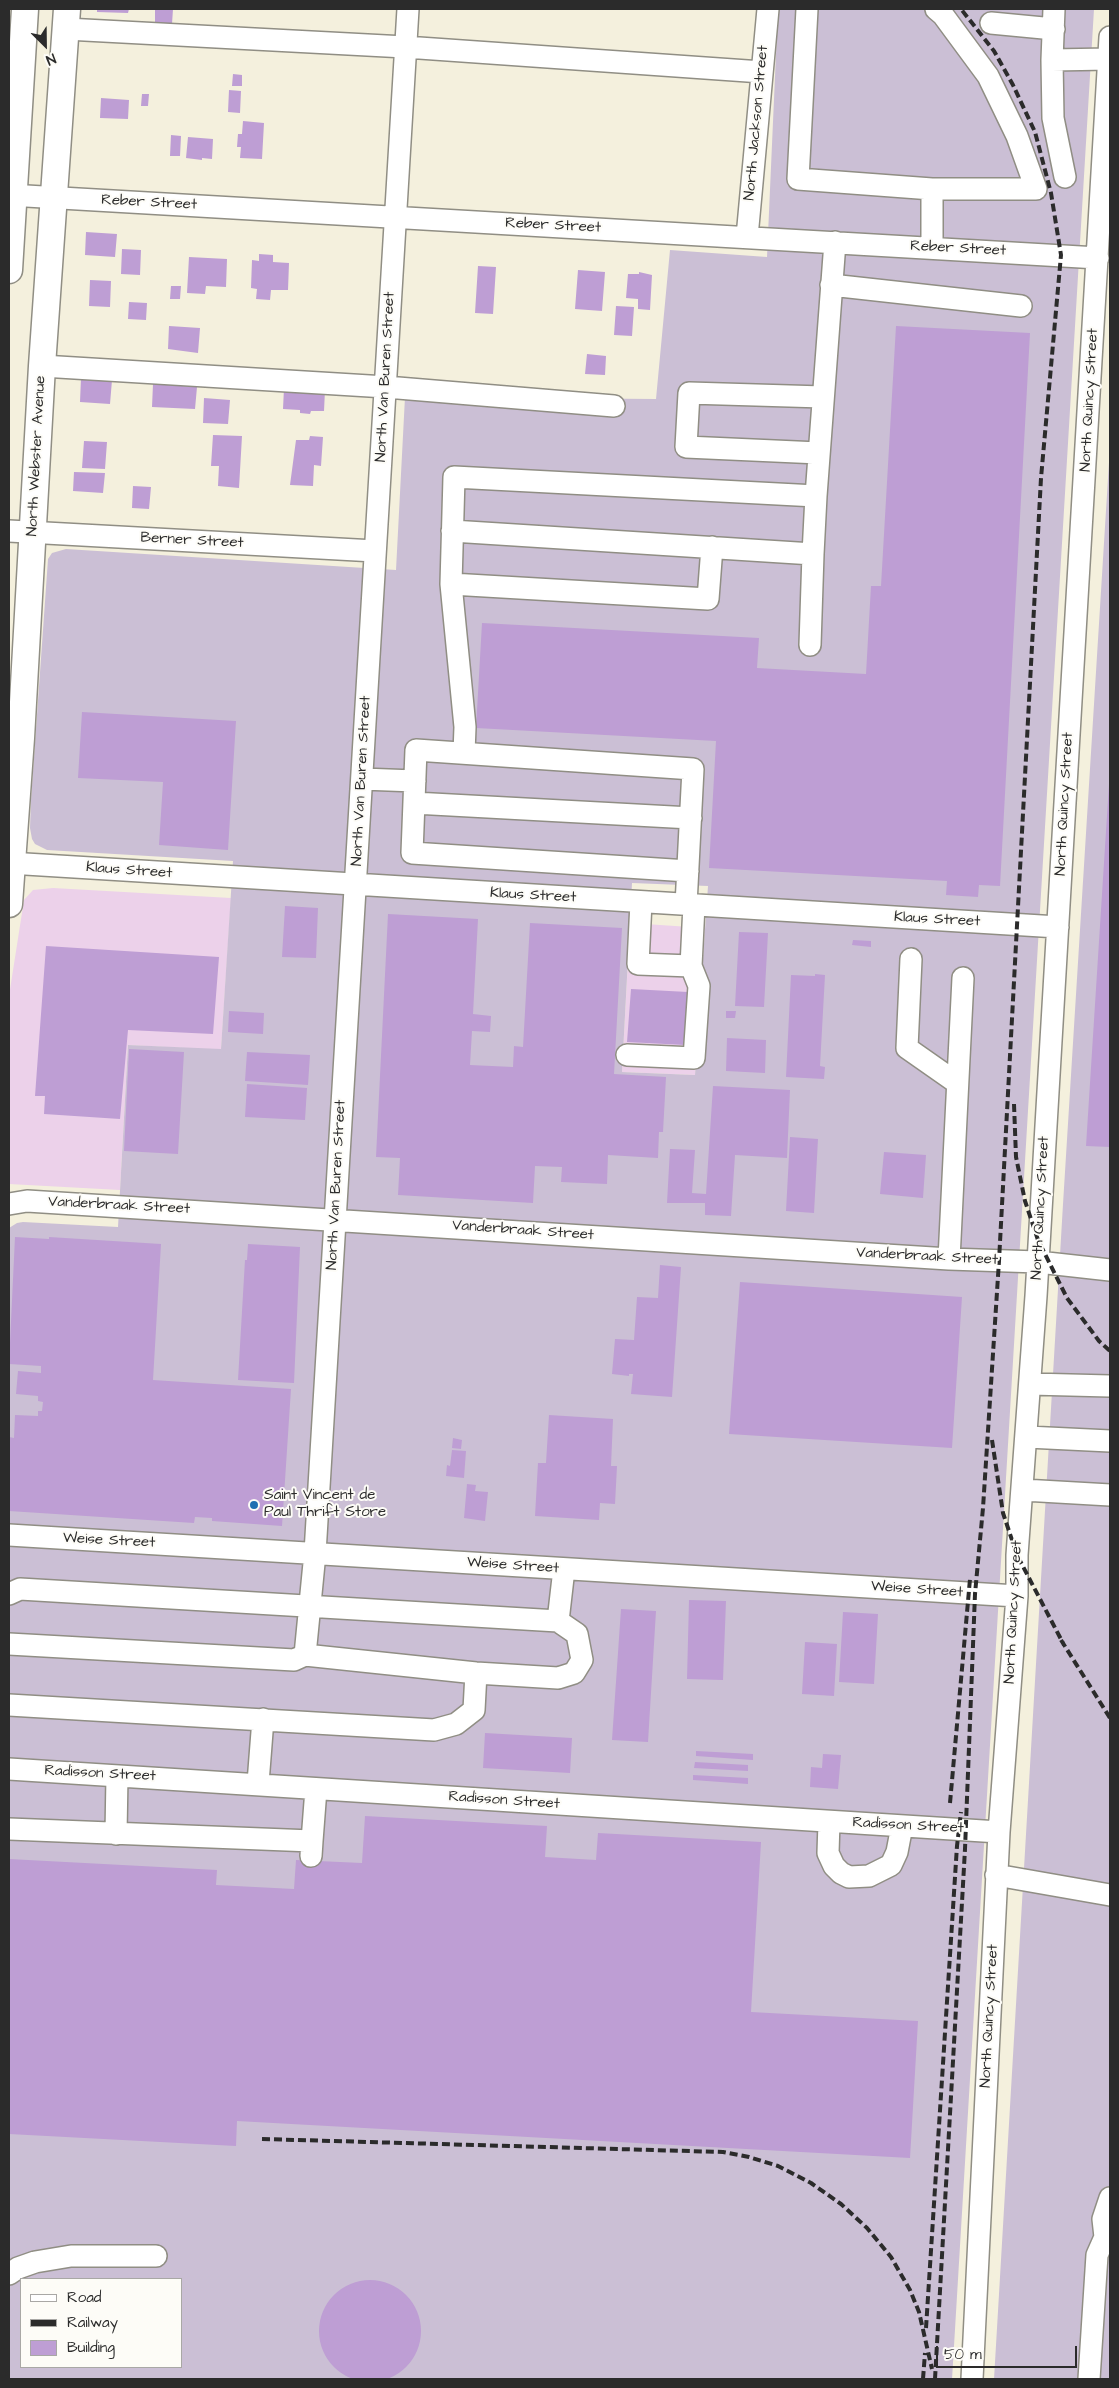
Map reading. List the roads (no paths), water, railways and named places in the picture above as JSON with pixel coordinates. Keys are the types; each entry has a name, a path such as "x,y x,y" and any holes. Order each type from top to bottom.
{"main road":[{"path":"9,270 11,195 25,9"},
{"name":"North Webster Avenue","path":"9,904 20,532 42,366 67,19"}],"street":[{"name":"North Van Buren Street","path":"305,1655 315,1554 408,9"},
{"name":"North Jackson Street","path":"747,237 768,9"},
{"path":"807,9 798,179 932,189 1036,189 1017,136 988,76 943,15 936,9"},
{"path":"67,19 405,47 762,72"},
{"path":"991,23 1054,19 1052,60 1053,118 1065,177"},
{"name":"North Quincy Street","path":"972,2379 998,1832 1018,1596 1017,1555 1027,1437 1038,1262 1110,37"},
{"path":"1052,60 1109,69"},
{"path":"932,189 932,248"},
{"name":"Reber Street","path":"11,195 1098,258"},
{"path":"810,645 816,496 835,242"},
{"path":"831,285 1021,306"},
{"path":"42,366 386,388 614,406"},
{"path":"819,453 686,447 689,393 823,397"},
{"path":"464,753 465,727 451,584 454,477 816,496"},
{"path":"452,531 813,554"},
{"name":"Berner Street","path":"20,532 375,551"},
{"path":"451,584 708,599 712,547"},
{"path":"627,1055 694,1058 700,986 690,966 688,871 693,769 416,750 412,854 688,871"},
{"path":"362,778 415,782"},
{"path":"414,803 690,818"},
{"name":"Klaus Street","path":"11,863 1058,927"},
{"path":"642,902 638,964 690,966"},
{"path":"911,959 907,1048 957,1083"},
{"path":"949,1259 963,978"},
{"name":"Vanderbraak Street","path":"9,1204 27,1201 335,1219 949,1259 1038,1262 1110,1270"},
{"path":"1030,1384 1110,1386"},
{"path":"1027,1437 1110,1441"},
{"path":"1023,1490 1110,1495"},
{"name":"Weise Street","path":"9,1535 1018,1596"},
{"path":"558,1621 564,1569"},
{"path":"9,1594 20,1589 558,1621 577,1634 582,1660 574,1672 558,1678 476,1673 305,1655 294,1660 9,1644"},
{"path":"9,1705 434,1730 456,1724 474,1710 476,1673"},
{"path":"258,1783 262,1720"},
{"name":"Radisson Street","path":"9,1769 258,1783 998,1832"},
{"path":"116,1834 118,1776"},
{"path":"9,1829 116,1834 311,1849 316,1788"},
{"path":"829,1822 828,1853 834,1866 841,1873 849,1876 869,1876 891,1865 897,1852 902,1826"},
{"path":"996,1874 1110,1895"},
{"path":"1089,2379 1097,2255 1108,2236 1103,2219 1110,2198"},
{"path":"9,2274 18,2268 36,2262 71,2256 156,2256"}],"railway":[{"path":"935,2379 965,1849 975,1594 983,1508 999,1261 1041,478 1061,255 1051,193 1035,132 1013,85 994,51 961,9"},
{"path":"1014,1104 1016,1157 1025,1201 1038,1240 1067,1298 1099,1341 1110,1351"},
{"path":"992,1440 1003,1513 1017,1555 1064,1645"},
{"path":"950,1803 970,1579"},
{"path":"1061,1640 1110,1718"},
{"path":"926,2328 957,1846 961,1812"},
{"path":"262,2139 723,2152 749,2157 778,2166 811,2183 841,2204 867,2228 891,2257 910,2290 919,2312 932,2369"},
{"path":"923,2379 925,2353"}],"place":[{"name":"Saint Vincent de Paul Thrift Store","path":"254,1505"}]}
